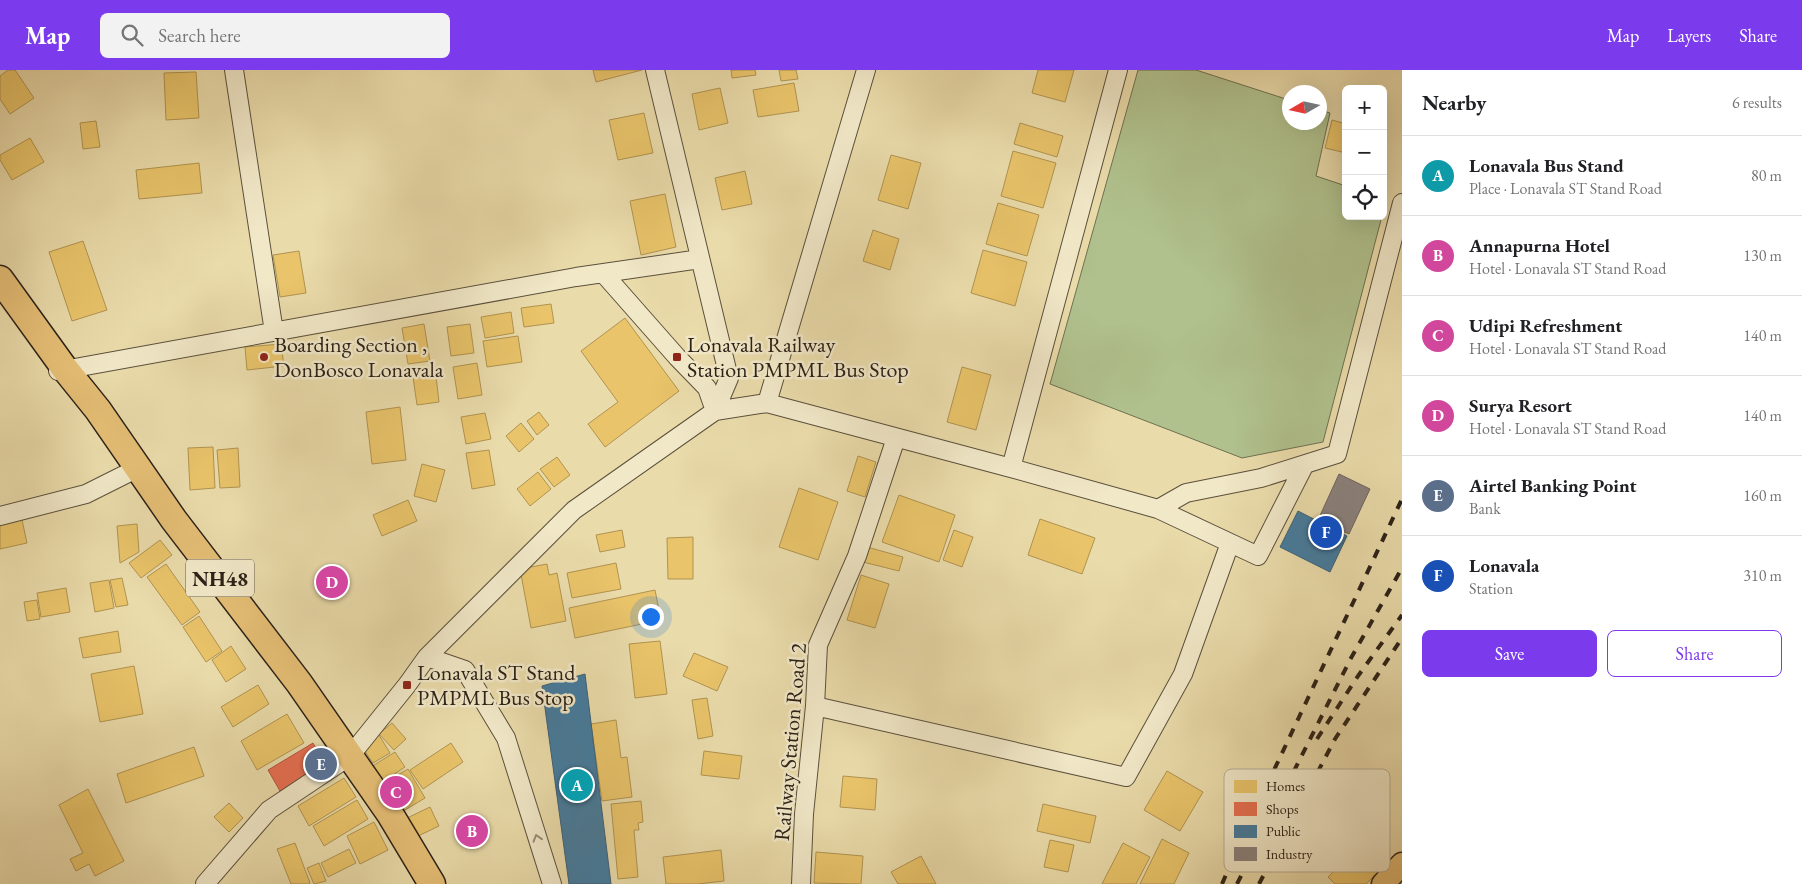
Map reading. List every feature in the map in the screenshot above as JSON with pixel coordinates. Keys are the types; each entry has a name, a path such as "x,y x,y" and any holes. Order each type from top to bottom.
{"highway":[{"name":"NH48","path":"0,278 59,370"},
{"name":"NH48","path":"0,299 59,370 98,410 133,471 174,520 299,683 424,884"},
{"name":"NH48","path":"347,759 390,814 432,884"}],"main road":[{"path":"1383,884 1402,864"}],"street":[{"path":"234,70 274,332"},
{"path":"656,70 729,378 714,411"},
{"path":"767,404 866,70"},
{"path":"1011,468 1118,70"},
{"path":"1158,509 1186,493 1261,478 1337,454 1402,203"},
{"path":"59,370 603,273 700,259"},
{"path":"603,273 707,388 714,411"},
{"path":"205,884 269,810 347,759 407,686 427,657 574,510 714,411 767,404 1011,468 1158,509 1258,556 1305,464"},
{"name":"Railway Station Road 2","path":"801,884 804,814 815,706 818,645 857,556 896,438"},
{"path":"0,516 86,494 133,471"},
{"path":"815,706 1126,776 1183,674 1230,543"},
{"path":"427,657 465,670 506,738 552,884"}],"green space":[{"path":"1138,70 1196,70 1282,98 1282,130 1326,130 1316,176 1342,185 1342,220 1381,220 1323,442 1242,458 1050,384"},
{"path":"1327,112 1330,113 1327,126"}],"building: Homes":[{"path":"8,70 15,70 34,98 10,114 0,99 0,76"},
{"path":"593,70 642,70 596,82"},
{"path":"731,70 755,70 756,75 732,78"},
{"path":"779,70 796,70 798,79 781,81"},
{"path":"1038,70 1074,70 1065,102 1032,93"},
{"path":"196,72 199,118 166,120 164,73"},
{"path":"794,83 799,111 758,117 753,90"},
{"path":"720,88 728,123 699,130 692,94"},
{"path":"644,113 653,153 618,160 609,120"},
{"path":"1332,120 1342,123 1342,152 1325,148"},
{"path":"96,121 100,147 83,149 80,123"},
{"path":"1020,123 1063,136 1057,157 1014,144"},
{"path":"30,138 44,162 12,180 0,160 0,155"},
{"path":"1013,151 1056,163 1043,208 1001,196"},
{"path":"891,155 921,163 908,209 878,200"},
{"path":"199,163 202,193 139,199 136,170"},
{"path":"745,171 752,204 722,210 715,178"},
{"path":"665,194 676,247 641,255 630,201"},
{"path":"998,203 1039,215 1027,256 986,244"},
{"path":"873,230 899,239 890,270 863,261"},
{"path":"83,241 107,310 72,321 49,252"},
{"path":"983,250 1027,262 1015,306 971,293"},
{"path":"299,251 306,293 280,297 273,255"},
{"path":"551,304 554,323 524,327 521,308"},
{"path":"511,312 514,333 485,338 481,317"},
{"path":"625,318 679,391 605,447 588,424 618,402 581,351"},
{"path":"424,324 430,361 408,364 402,328"},
{"path":"470,324 474,353 451,356 447,327"},
{"path":"518,336 522,362 487,367 483,341"},
{"name":"Boarding Section , DonBosco Lonavala","path":"281,344 284,366 247,370 245,347"},
{"path":"477,363 482,395 458,399 453,367"},
{"path":"435,367 439,402 417,405 412,370"},
{"path":"962,367 991,375 976,430 947,422"},
{"path":"400,407 406,460 372,464 366,412"},
{"path":"539,412 549,425 537,435 527,421"},
{"path":"485,413 491,439 466,444 461,417"},
{"path":"521,423 534,439 519,452 506,436"},
{"path":"213,447 215,488 190,490 188,448"},
{"path":"238,448 240,487 220,488 217,450"},
{"path":"489,450 495,485 472,489 466,453"},
{"path":"858,456 876,462 865,497 847,491"},
{"path":"557,457 570,475 554,487 540,469"},
{"path":"422,464 445,470 436,502 414,496"},
{"path":"538,472 551,489 530,506 517,489"},
{"path":"799,488 838,502 818,560 779,547"},
{"path":"899,495 955,515 939,562 882,542"},
{"path":"408,500 417,521 382,536 373,515"},
{"path":"1040,519 1095,538 1082,574 1028,555"},
{"path":"22,520 27,543 0,549 0,524"},
{"path":"137,524 139,552 120,563 117,526"},
{"path":"622,530 625,547 600,552 596,535"},
{"path":"954,530 973,537 962,567 943,560"},
{"path":"693,537 693,579 668,579 667,538"},
{"path":"160,540 172,555 141,578 129,563"},
{"path":"867,547 903,557 899,571 863,562"},
{"path":"616,563 621,589 572,598 567,573"},
{"path":"166,564 200,612 182,625 147,577"},
{"path":"547,564 549,575 557,573 566,621 531,628 520,569"},
{"path":"861,575 889,584 875,628 847,620"},
{"path":"122,578 128,605 116,607 110,580"},
{"path":"109,580 114,608 95,612 90,583"},
{"path":"66,588 70,612 41,617 37,593"},
{"path":"655,590 661,620 575,638 569,608"},
{"path":"37,600 40,619 27,621 24,602"},
{"path":"199,616 222,651 206,662 183,627"},
{"path":"118,631 121,652 83,658 79,638"},
{"path":"660,641 667,694 635,698 629,644"},
{"path":"231,646 246,669 226,682 212,660"},
{"path":"694,653 728,667 717,691 683,676"},
{"path":"134,666 143,714 100,722 91,674"},
{"path":"258,685 269,704 233,727 221,707"},
{"path":"707,698 713,736 698,739 692,700"},
{"path":"287,714 304,743 257,770 241,741"},
{"path":"616,720 621,758 627,757 632,797 602,801 591,724"},
{"path":"392,723 406,739 394,750 379,734"},
{"path":"379,735 390,753 373,763 362,747"},
{"path":"451,743 463,762 423,789 410,770"},
{"path":"194,747 204,776 126,803 117,774"},
{"path":"704,751 742,756 739,779 701,775"},
{"path":"395,752 405,767 381,783 371,767"},
{"path":"408,769 425,798 400,813 382,784"},
{"path":"1167,771 1203,792 1180,831 1144,810"},
{"path":"843,776 877,779 875,810 840,807"},
{"path":"344,778 356,797 309,826 298,806"},
{"path":"88,789 124,861 95,876 89,864 76,871 70,859 83,853 59,805"},
{"path":"357,800 368,819 324,846 313,826"},
{"path":"641,801 643,822 638,823 639,830 634,830 638,877 618,879 611,804"},
{"path":"229,803 243,818 229,832 214,817"},
{"path":"1043,804 1096,816 1090,843 1037,831"},
{"path":"430,807 439,826 414,838 405,819"},
{"path":"374,822 388,850 360,864 347,836"},
{"path":"1162,839 1189,853 1174,884 1140,884"},
{"path":"1050,840 1074,845 1068,872 1044,867"},
{"path":"295,843 309,884 291,884 277,849"},
{"path":"1123,843 1150,857 1136,884 1102,884"},
{"path":"349,849 356,863 328,877 321,863"},
{"path":"721,850 724,881 698,884 666,884 663,857"},
{"path":"816,852 863,856 861,884 814,883"},
{"path":"921,856 936,884 898,884 891,872"},
{"path":"319,863 326,881 314,884 307,868"},
{"path":"1333,872 1378,872 1366,884 1335,884 1328,877"}],"building: Shops":[{"path":"313,743 325,764 280,791 268,770"}],"building: Public":[{"path":"1298,511 1347,536 1330,572 1280,547"},
{"path":"585,674 611,884 569,884 542,686"}],"building: Industry":[{"path":"1339,474 1370,489 1349,534 1318,520"}],"railway":[{"path":"1275,769 1402,499"},
{"path":"1295,769 1351,658 1402,568"},
{"path":"1317,739 1358,676 1402,615"},
{"path":"1319,769 1335,739 1402,638"},
{"path":"1222,884 1227,872"},
{"path":"1237,884 1243,872"},
{"path":"1259,884 1265,872"}],"place":[{"name":"Boarding Section , DonBosco Lonavala","path":"264,357"},
{"name":"Lonavala Railway Station PMPML Bus Stop","path":"677,357"},
{"name":"Lonavala","path":"1326,532"},
{"name":"Surya Resort","path":"332,582"},
{"name":"Lonavala ST Stand PMPML Bus Stop","path":"407,685"},
{"name":"Airtel Banking Point","path":"321,764"},
{"name":"Lonavala Bus Stand","path":"577,785"},
{"name":"Udipi Refreshment","path":"396,792"},
{"name":"Annapurna Hotel","path":"472,831"}]}
